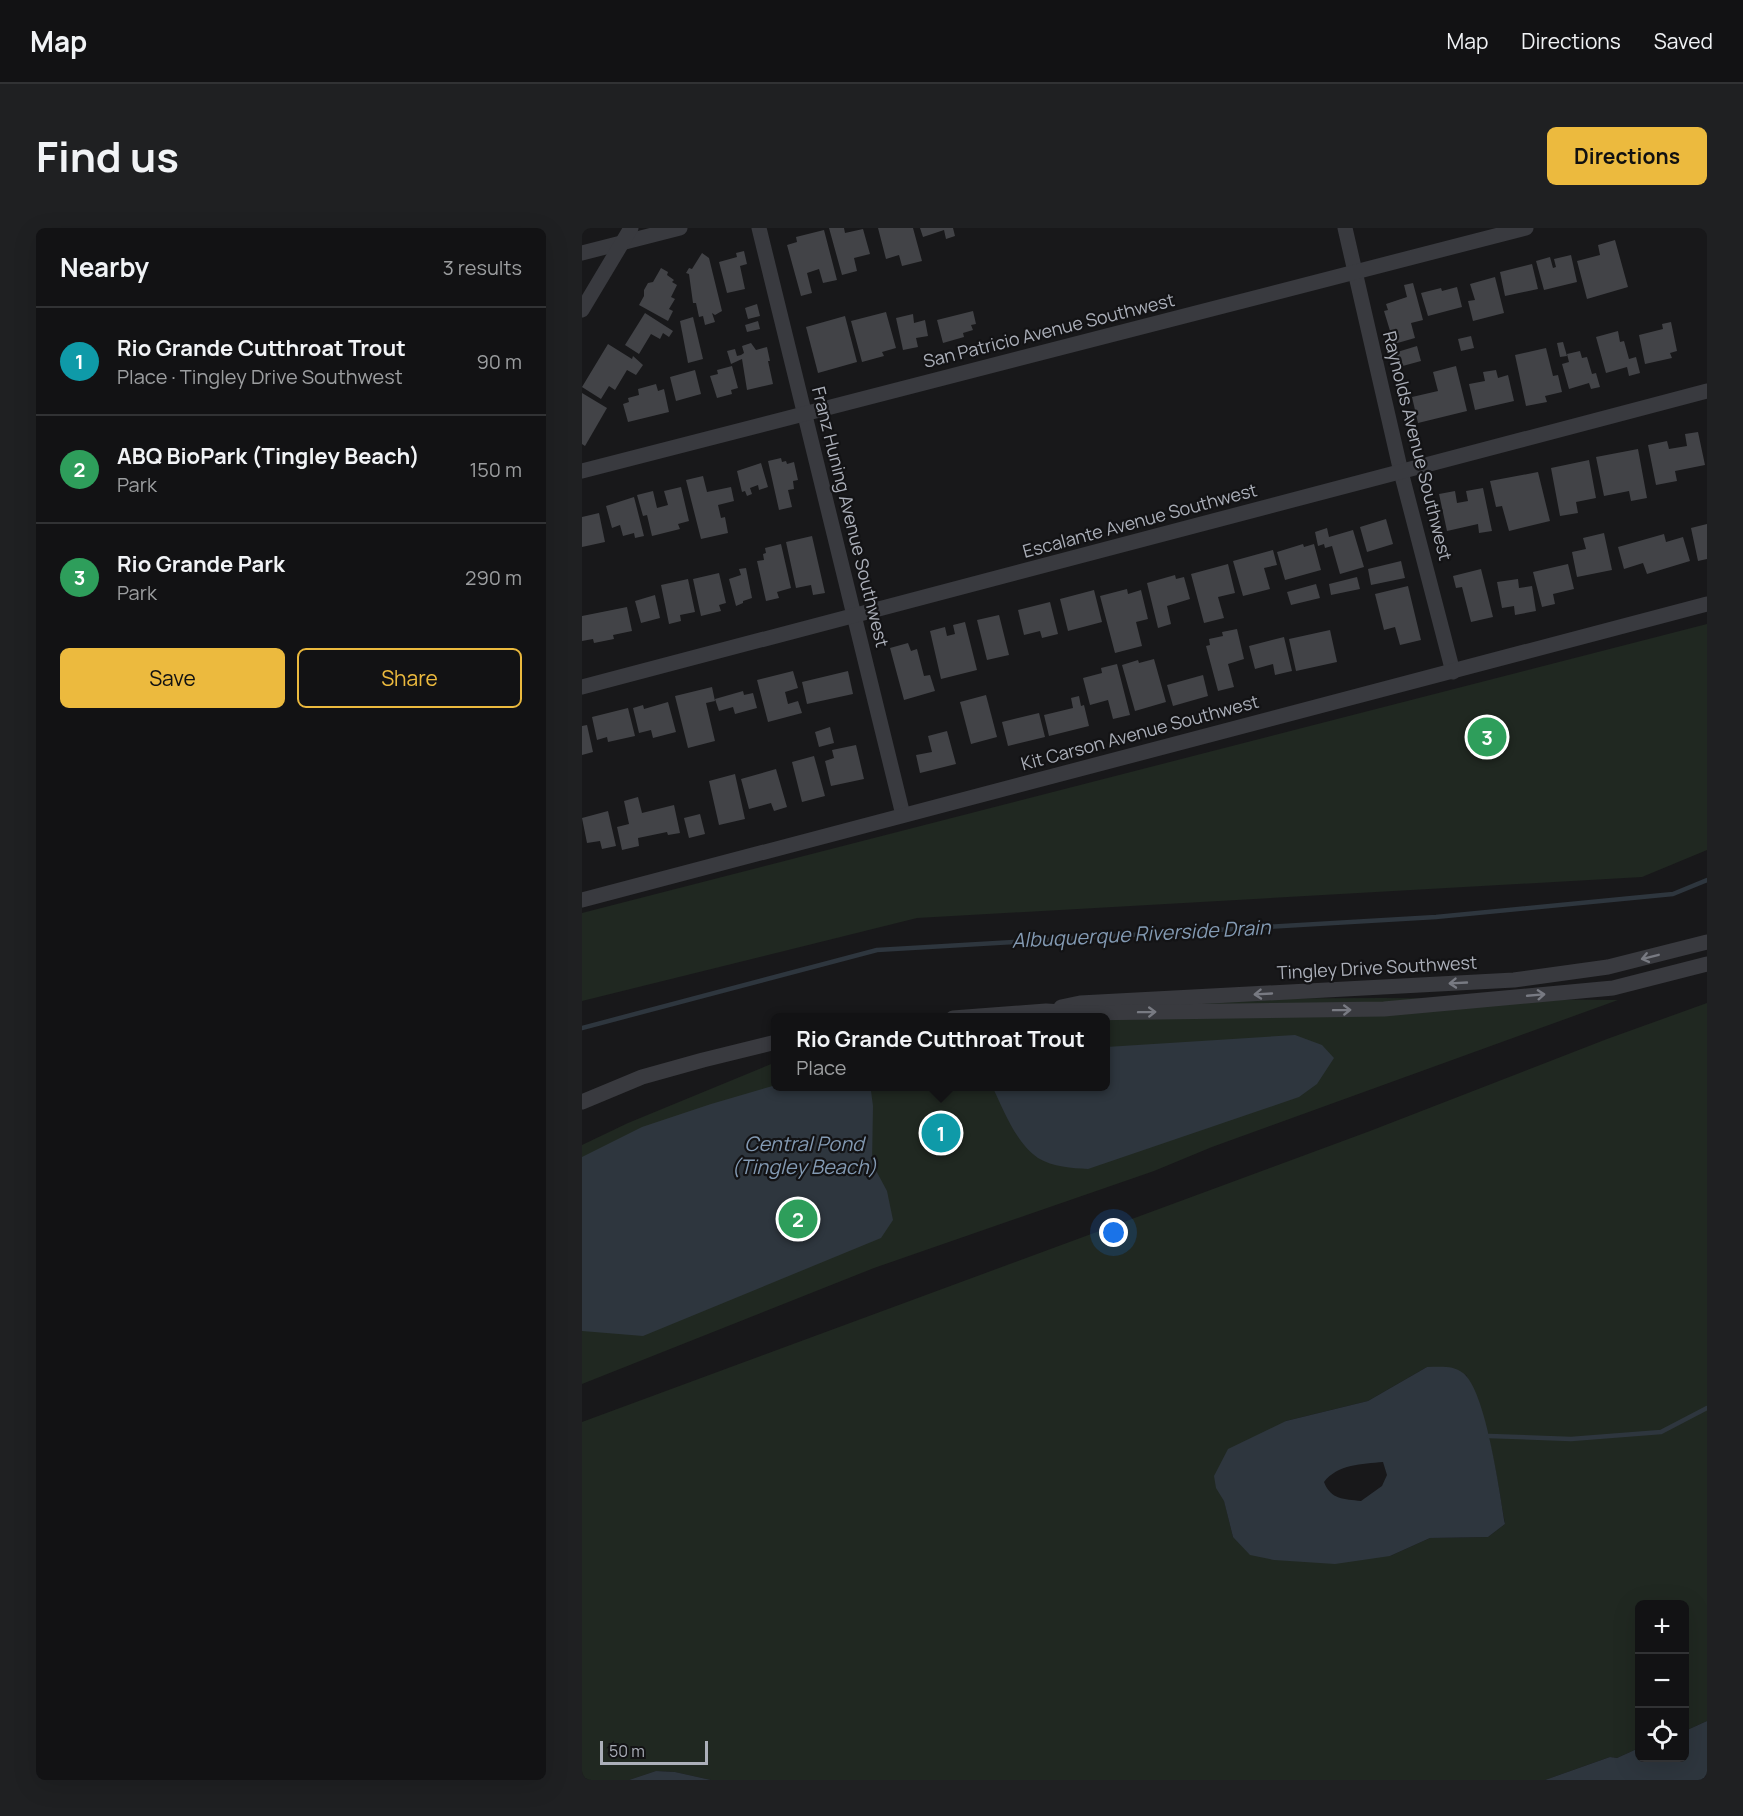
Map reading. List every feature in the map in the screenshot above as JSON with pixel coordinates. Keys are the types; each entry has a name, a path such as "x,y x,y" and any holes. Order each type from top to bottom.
{"street":[{"path":"582,310 631,228"},
{"path":"582,253 680,228"},
{"name":"Franz Huning Avenue Southwest","path":"759,228 903,815"},
{"name":"Raynolds Avenue Southwest","path":"1345,228 1401,472 1453,672"},
{"name":"San Patricio Avenue Southwest","path":"582,471 1526,228"},
{"name":"Escalante Avenue Southwest","path":"582,687 1707,391"},
{"name":"Kit Carson Avenue Southwest","path":"582,900 1707,604"},
{"name":"Tingley Drive Southwest","path":"1046,1011 1080,1003 1514,980 1608,967 1707,942"},
{"name":"Tingley Drive Southwest","path":"1015,1013 1384,1009 1613,988 1707,964"},
{"path":"582,1102 642,1077 771,1043"}],"shaded area":[{"path":"1707,624 1707,850 1642,877 917,918 582,1001 582,913"},
{"path":"1146,999 1618,1000 1212,1147 1154,1171 874,1268 582,1384 582,1145 628,1123 771,1064 771,1091 1110,1091 1110,1016"},
{"path":"1707,1003 1707,1721 1689,1729 1689,1600 1635,1600 1635,1750 1617,1758 1610,1757 1545,1780 711,1780 675,1772 656,1771 629,1780 582,1780 582,1422 1370,1131 1607,1039","holes":["1427,1367 1466,1375 1487,1430 1505,1524 1488,1537 1430,1538 1390,1556 1233,1537 1224,1500 1286,1421 1368,1401"]}],"water":[{"path":"1295,1035 1322,1045 1334,1058 1317,1084 1299,1097 1088,1169 1063,1167 1038,1158 1023,1144 1011,1126 994,1091 1110,1091 1110,1047"},
{"name":"Central Pond (Tingley Beach)","path":"771,1086 771,1091 871,1091 872,1163 887,1191 893,1220 881,1238 643,1336 582,1331 582,1157 642,1127"},
{"path":"1427,1367 1451,1368 1463,1373 1479,1400 1485,1421 1496,1468 1505,1524 1488,1537 1430,1538 1390,1556 1335,1564 1274,1560 1250,1555 1233,1537 1224,1501 1216,1488 1214,1476 1228,1449 1286,1421 1368,1401","holes":["1383,1462 1387,1475 1382,1486 1361,1501 1334,1495 1324,1482 1343,1468 1367,1463"]},
{"path":"1707,1721 1707,1780 1545,1780 1610,1757 1617,1758 1635,1750 1635,1762 1689,1762 1689,1729"},
{"path":"656,1771 675,1772 711,1780 629,1780"}],"building":[{"path":"829,228 844,228 845,233 863,229 870,254 854,258 857,271 842,275"},
{"path":"878,228 913,228 922,261 902,266 899,255 886,259"},
{"path":"920,228 953,228 955,236 946,239 944,230 923,237"},
{"path":"824,230 837,280 823,283 819,269 807,273 812,293 801,296 787,245 797,242 796,237"},
{"path":"1615,240 1628,287 1587,299 1577,261 1600,255 1598,245"},
{"path":"744,251 747,264 740,266 745,289 727,293 719,262 737,257 736,253"},
{"path":"702,253 709,258 722,311 715,315 712,313 715,322 705,325 703,316 699,317 696,303 693,303 689,274 686,273 689,268 692,269"},
{"path":"1571,255 1577,282 1544,290 1536,261 1550,257 1553,268 1556,267 1554,259"},
{"path":"1532,264 1538,289 1505,296 1500,272"},
{"path":"661,268 668,272 667,275 677,285 671,297 675,299 669,309 673,311 668,321 639,305 648,283 653,282"},
{"path":"1495,277 1504,313 1473,321 1468,301 1475,300 1470,284"},
{"path":"1413,283 1423,320 1411,323 1415,338 1394,344 1384,311 1388,310 1386,304 1407,297 1404,285"},
{"path":"1457,287 1462,307 1428,316 1421,293"},
{"path":"757,304 760,316 748,319 745,308"},
{"path":"973,311 976,324 971,325 973,330 963,333 964,337 943,343 937,320"},
{"path":"886,312 896,348 882,352 884,356 862,362 851,321"},
{"path":"645,313 673,331 669,337 663,333 660,339 651,334 639,354 625,345"},
{"path":"913,314 914,323 925,320 928,336 916,338 918,347 903,350 896,318"},
{"path":"845,316 857,362 818,373 806,327"},
{"path":"693,317 703,359 688,363 680,321"},
{"path":"758,321 760,329 747,332 745,325"},
{"path":"1671,322 1677,351 1670,353 1672,358 1645,364 1639,335 1663,329 1662,324"},
{"path":"1618,331 1620,342 1624,341 1629,359 1636,357 1640,373 1629,376 1627,367 1606,373 1596,337"},
{"path":"1471,336 1474,348 1461,351 1458,339"},
{"path":"1563,342 1567,356 1560,357 1557,343"},
{"path":"751,343 756,350 767,347 773,384 747,390 742,359 731,364 727,351 735,349 737,356 741,355 744,353 742,346"},
{"path":"608,344 632,359 633,356 643,365 636,375 627,370 615,390 609,386 601,399 582,387"},
{"path":"1417,346 1421,361 1399,367 1394,353"},
{"path":"1546,348 1553,376 1558,375 1562,392 1545,396 1547,402 1526,406 1515,355"},
{"path":"1580,351 1582,358 1587,357 1592,374 1596,373 1600,387 1591,389 1589,383 1569,389 1562,364 1569,362 1567,354"},
{"path":"732,366 738,388 731,390 732,394 717,398 710,376 718,374 717,370"},
{"path":"1456,366 1467,411 1418,423 1412,397 1438,391 1433,372"},
{"path":"695,370 701,394 676,401 670,377"},
{"path":"1496,370 1498,378 1508,375 1514,401 1475,410 1469,384 1485,381 1483,372"},
{"path":"656,384 658,391 664,389 669,412 628,422 623,404 629,402 628,398 639,395 638,389"},
{"path":"582,393 607,408 585,446 582,444"},
{"path":"1698,432 1705,465 1675,471 1677,481 1656,485 1648,445 1667,441 1669,449 1687,446 1685,434"},
{"path":"1638,449 1647,498 1631,501 1629,491 1604,496 1596,457"},
{"path":"781,458 782,462 786,461 787,464 794,462 798,480 793,481 794,489 788,490 792,507 779,510 768,461"},
{"path":"1589,460 1596,498 1576,502 1578,513 1560,516 1551,468"},
{"path":"761,463 768,487 759,490 758,485 750,488 752,494 747,496 745,491 742,492 737,471"},
{"path":"1538,472 1550,521 1509,531 1502,506 1496,507 1490,481"},
{"path":"703,476 707,492 731,487 734,501 718,505 721,518 725,517 728,533 701,539 686,480"},
{"path":"681,487 689,521 678,524 680,529 652,536 647,515 643,516 637,495 653,491 657,508 668,505 664,491"},
{"path":"1483,488 1492,531 1479,533 1478,524 1447,531 1439,494 1455,491 1457,503 1468,501 1466,491"},
{"path":"634,497 644,536 635,538 634,533 623,536 620,525 612,528 606,506"},
{"path":"599,513 605,542 582,547 582,517"},
{"path":"1386,519 1393,544 1367,552 1360,527"},
{"path":"1707,524 1707,559 1698,561 1691,528"},
{"path":"1327,528 1329,537 1353,530 1364,567 1340,574 1332,546 1325,548 1324,544 1318,546 1315,532"},
{"path":"1604,533 1612,570 1577,577 1572,552 1586,549 1583,538"},
{"path":"1664,534 1666,542 1683,537 1690,561 1647,574 1643,563 1624,569 1618,547"},
{"path":"812,536 825,593 813,595 811,585 796,588 786,542"},
{"path":"781,544 791,588 777,592 779,598 766,601 757,561 764,560 765,548"},
{"path":"1303,544 1304,547 1314,544 1321,570 1285,580 1277,552"},
{"path":"1273,550 1277,565 1264,568 1270,589 1243,596 1233,561"},
{"path":"1401,561 1405,578 1371,585 1368,569"},
{"path":"1228,564 1235,593 1218,597 1224,618 1204,623 1191,574"},
{"path":"1568,564 1574,589 1553,594 1555,604 1542,607 1533,572"},
{"path":"746,568 752,598 736,606 729,579 741,575 739,569"},
{"path":"1481,569 1493,617 1471,622 1462,587 1456,588 1453,576"},
{"path":"719,573 726,603 719,605 721,611 701,616 693,579"},
{"path":"1175,575 1176,579 1184,577 1190,599 1167,606 1171,624 1158,628 1147,583"},
{"path":"1357,577 1360,589 1331,595 1329,584"},
{"path":"688,579 695,612 680,615 681,621 669,624 661,585"},
{"path":"1518,579 1519,588 1532,586 1536,611 1515,615 1514,606 1502,608 1497,582"},
{"path":"1316,584 1320,598 1291,605 1287,592"},
{"path":"1408,586 1421,640 1400,645 1395,627 1384,630 1375,594"},
{"path":"1127,589 1128,594 1141,590 1148,619 1136,622 1142,646 1115,653 1100,596"},
{"path":"1094,590 1102,622 1068,631 1060,599"},
{"path":"655,595 660,618 641,623 635,601"},
{"path":"1050,602 1058,634 1042,638 1040,631 1024,635 1018,610"},
{"path":"627,607 632,631 613,635 614,639 594,643 593,639 582,641 582,616"},
{"path":"999,615 1009,655 987,660 977,620"},
{"path":"965,622 977,670 941,679 930,631 945,627 947,636 955,634 953,625"},
{"path":"1237,629 1244,659 1228,664 1234,687 1218,691 1206,646 1210,645 1209,639 1223,636 1222,632"},
{"path":"1330,630 1337,662 1296,671 1289,639"},
{"path":"1284,637 1292,671 1275,675 1273,664 1255,669 1249,646"},
{"path":"908,643 911,651 917,649 924,676 930,675 935,691 904,700 890,648"},
{"path":"1154,659 1166,702 1135,711 1122,665 1138,660 1139,663"},
{"path":"1117,664 1130,715 1113,719 1108,700 1090,705 1083,678 1102,673 1101,668"},
{"path":"793,671 798,688 785,692 788,704 798,701 802,713 768,722 757,680"},
{"path":"848,671 853,694 807,704 802,682"},
{"path":"1203,675 1208,696 1173,706 1167,685"},
{"path":"712,687 715,701 706,703 715,741 688,748 675,696"},
{"path":"743,691 744,695 753,693 757,708 735,714 733,707 719,711 715,699"},
{"path":"986,695 997,737 971,744 960,702"},
{"path":"1079,696 1081,706 1084,705 1089,726 1049,736 1044,715 1073,708 1071,698"},
{"path":"668,702 676,732 653,738 651,730 639,733 633,708 643,705 644,709"},
{"path":"628,708 635,736 608,742 607,737 597,740 592,717"},
{"path":"1039,713 1045,737 1008,746 1002,722"},
{"path":"587,725 593,752 582,755 582,726"},
{"path":"830,727 834,743 819,747 815,732"},
{"path":"947,731 956,764 920,773 916,755 932,752 928,736"},
{"path":"856,745 864,779 831,786 825,761 834,758 832,750"},
{"path":"814,756 825,796 802,802 792,762"},
{"path":"776,769 787,807 774,811 771,803 749,809 741,779"},
{"path":"735,774 745,819 719,825 709,781"},
{"path":"638,797 642,813 674,805 680,833 668,835 667,832 638,838 639,846 622,850 617,827 629,824 624,801"},
{"path":"608,811 616,846 602,849 600,841 587,843 582,818"},
{"path":"700,814 705,834 689,838 684,818"}],"waterway":[{"name":"Albuquerque Riverside Drain","path":"582,1028 877,950 1436,917 1673,894 1707,880"},
{"path":"1489,1436 1571,1439 1661,1432 1707,1408"}],"place":[{"name":"Rio Grande Park","path":"1487,737"},
{"name":"Rio Grande Cutthroat Trout","path":"941,1133"},
{"name":"ABQ BioPark (Tingley Beach)","path":"798,1219"}]}
